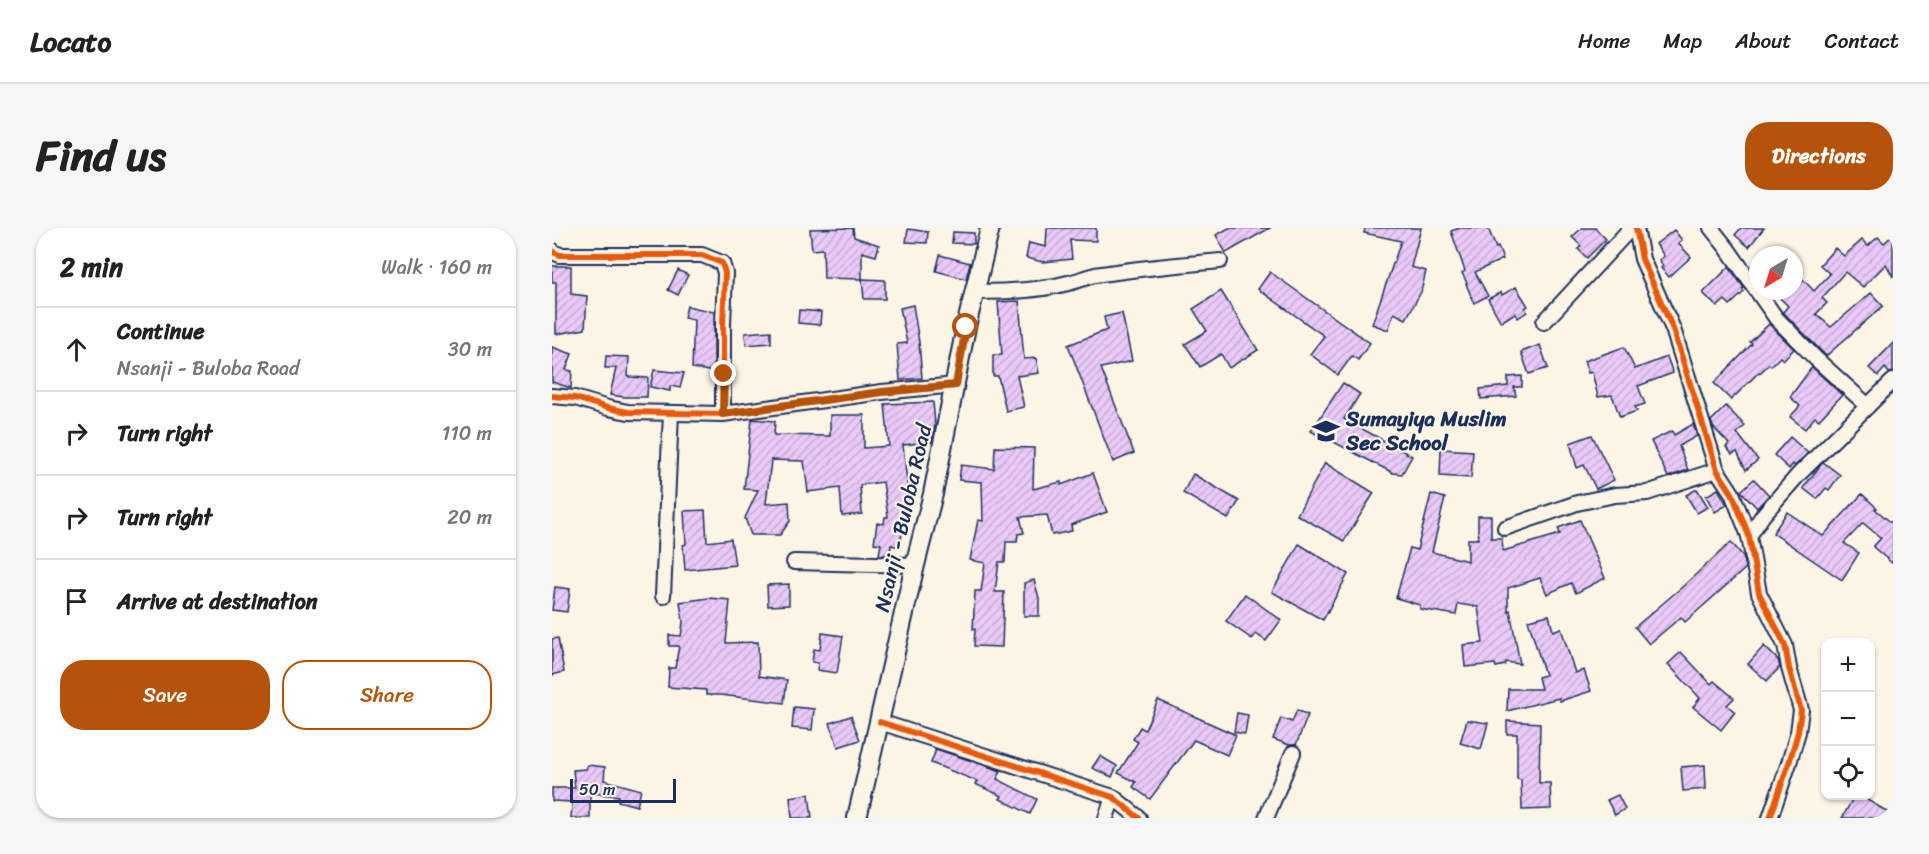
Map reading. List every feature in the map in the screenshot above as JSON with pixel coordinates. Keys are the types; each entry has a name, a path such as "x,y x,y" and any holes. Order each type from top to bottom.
{"main road":[{"name":"Nsanji - Buloba Road","path":"857,818 933,494 966,327 990,228"}],"street":[{"path":"1544,322 1631,228"},
{"path":"1636,228 1642,259 1673,329 1717,470 1732,493 1749,536 1759,593 1785,645 1801,710 1798,732 1770,818"},
{"path":"1711,228 1776,318 1815,358 1868,406"},
{"path":"552,250 560,255 702,255 722,263 725,273 723,414"},
{"path":"976,292 1006,292 1048,287 1124,270 1220,261"},
{"path":"1749,536 1763,515 1799,474 1893,381"},
{"path":"552,396 575,398 608,408 628,411 723,414 882,392 956,385"},
{"path":"663,596 671,413"},
{"path":"1505,528 1577,503 1616,495 1647,493 1717,470"},
{"path":"794,562 915,565"},
{"path":"880,722 1113,797 1139,818"},
{"path":"1266,818 1293,753"},
{"path":"1106,818 1113,797"}],"building":[{"path":"853,228 854,237 879,245 876,256 862,252 862,279 824,278 823,249 812,250 810,229"},
{"path":"1047,228 1096,228 1096,241 1070,240 1072,259 1043,262 1026,258 1029,243 1046,247"},
{"path":"1229,228 1270,228 1226,253 1216,235"},
{"path":"1365,228 1421,228 1411,267 1426,271 1421,292 1406,319 1394,313 1388,330 1372,324 1401,241 1364,233"},
{"path":"1460,228 1488,228 1503,259 1475,272 1488,296 1474,303 1462,273 1465,271 1451,231"},
{"path":"1582,228 1595,228 1606,239 1587,258 1578,249 1581,246 1572,237"},
{"path":"1741,228 1764,228 1749,247 1735,235"},
{"path":"908,229 928,232 927,243 906,242"},
{"path":"1674,230 1682,240 1678,243 1691,257 1669,277 1661,268 1663,266 1659,260 1664,256 1656,244"},
{"path":"953,232 974,233 974,244 952,243"},
{"path":"1893,235 1893,277 1886,264 1863,287 1845,272 1822,298 1827,303 1816,314 1831,327 1871,293 1883,306 1826,356 1783,312 1788,306 1782,300 1803,300 1803,279 1814,291 1830,274 1820,265 1835,248 1844,256 1862,240 1868,246 1878,237 1884,243"},
{"path":"940,255 970,263 966,279 936,271"},
{"path":"552,266 571,266 571,294 587,296 585,329 556,334 556,282 552,282"},
{"path":"1729,267 1744,288 1742,289 1744,292 1730,305 1725,300 1717,307 1703,293"},
{"path":"678,270 688,275 678,295 668,290"},
{"path":"1270,272 1370,343 1358,360 1352,356 1338,375 1310,354 1324,336 1258,289"},
{"path":"862,279 885,280 885,299 864,299"},
{"path":"1516,287 1528,306 1525,308 1527,312 1518,318 1515,313 1501,322 1488,299 1501,292 1502,295"},
{"path":"1221,291 1258,350 1229,368 1221,354 1200,367 1185,344 1207,331 1193,309"},
{"path":"1019,301 1024,359 1036,358 1039,373 1017,376 1024,407 1006,411 998,376 993,376 993,355 1002,355 998,302"},
{"path":"913,305 922,378 900,380 897,344 907,343 900,308"},
{"path":"687,306 714,312 714,372 692,368 694,320 684,318"},
{"path":"799,310 821,312 820,325 798,323"},
{"path":"1122,313 1132,361 1101,368 1134,453 1113,462 1068,345 1107,330 1104,317"},
{"path":"1769,324 1794,349 1783,360 1780,357 1771,366 1769,364 1759,372 1731,400 1714,383"},
{"path":"771,331 771,343 746,345 745,333"},
{"path":"1893,343 1893,372 1889,373 1885,368 1878,376 1869,368"},
{"path":"1540,345 1548,368 1529,374 1521,352"},
{"path":"552,347 572,354 566,370 572,371 571,388 552,382"},
{"path":"1624,347 1635,369 1667,357 1673,373 1638,386 1645,404 1635,407 1637,411 1620,417 1612,395 1598,397 1592,372 1588,373 1584,361"},
{"path":"606,356 629,357 628,376 648,378 647,397 610,395 616,368 605,368"},
{"path":"1812,367 1842,395 1819,420 1815,417 1805,429 1790,417 1800,406 1790,397"},
{"path":"654,370 684,373 680,388 670,386 670,391 650,387"},
{"path":"1522,376 1522,387 1514,387 1516,396 1481,399 1480,389 1508,386 1508,377"},
{"path":"1343,383 1360,394 1344,419 1412,456 1402,474 1393,473 1311,431"},
{"path":"933,402 935,425 932,442 903,445 910,510 905,511 900,547 891,545 890,555 879,555 881,544 874,543 877,523 884,524 885,517 888,517 883,482 860,485 862,514 842,516 840,488 808,492 804,461 771,460 766,504 789,502 790,521 780,535 751,535 745,518 758,490 744,489 752,419 775,421 774,435 830,436 830,415 864,415 864,448 889,446 885,404"},
{"path":"1726,406 1745,426 1737,433 1758,460 1746,470 1737,452 1732,454 1726,447 1729,444 1713,427 1711,421"},
{"path":"1693,424 1697,436 1679,446 1688,470 1668,477 1651,441 1672,431 1674,435"},
{"path":"1592,435 1614,480 1596,489 1584,465 1577,468 1570,443"},
{"path":"1790,437 1808,453 1789,469 1774,455"},
{"path":"995,447 1034,448 1033,489 1061,482 1061,485 1093,473 1107,512 1071,525 1072,531 1052,535 1047,515 1020,517 1024,533 1018,534 1017,542 1006,542 1005,562 999,562 995,592 1004,592 1002,647 974,646 975,591 981,591 985,563 970,560 978,520 983,521 982,482 959,480 961,465 994,469"},
{"path":"1441,449 1473,451 1471,478 1440,476"},
{"path":"1823,462 1840,475 1829,490 1826,488 1817,499 1803,488"},
{"path":"1325,463 1374,493 1344,541 1297,515"},
{"path":"1193,474 1239,501 1228,519 1183,493"},
{"path":"1754,479 1769,495 1757,508 1741,491"},
{"path":"1697,489 1708,507 1697,513 1686,495"},
{"path":"1718,489 1727,505 1715,512 1706,496"},
{"path":"1431,494 1445,498 1432,552 1468,561 1468,539 1478,539 1478,516 1491,516 1491,538 1502,538 1503,551 1560,534 1558,528 1580,520 1605,578 1576,593 1571,583 1547,594 1540,578 1508,588 1508,611 1510,610 1520,664 1506,662 1505,665 1496,667 1495,664 1465,667 1463,645 1483,643 1478,607 1458,604 1456,615 1420,609 1420,605 1396,598 1410,548 1417,550"},
{"path":"1862,494 1893,524 1893,564 1873,547 1881,538 1863,523 1844,543 1859,553 1842,580 1773,533 1787,512 1823,536"},
{"path":"705,510 707,542 731,539 735,565 685,570 684,511"},
{"path":"1731,542 1743,556 1746,568 1685,622 1681,617 1649,644 1635,627"},
{"path":"1299,544 1348,574 1323,620 1272,592"},
{"path":"1034,580 1039,598 1039,616 1024,616 1024,583"},
{"path":"789,584 789,605 768,606 767,585"},
{"path":"555,587 570,589 567,612 552,610"},
{"path":"1245,594 1281,620 1266,641 1256,634 1252,639 1226,621"},
{"path":"709,598 730,600 726,643 758,642 759,676 787,680 784,703 706,695 706,690 668,687 669,668 675,668 679,646 669,646 669,635 681,636 683,622 680,602"},
{"path":"1549,615 1553,631 1561,628 1575,673 1584,670 1591,691 1560,701 1559,698 1507,711 1508,689 1541,689 1538,677 1545,675 1528,620"},
{"path":"822,633 843,636 837,673 817,670 818,663 812,662 814,649 820,650"},
{"path":"558,638 564,672 552,675 552,639"},
{"path":"1764,646 1778,660 1780,667 1767,681 1748,664"},
{"path":"1681,652 1711,684 1714,681 1734,698 1727,705 1735,712 1721,730 1693,707 1700,698 1668,664"},
{"path":"1158,700 1236,735 1227,755 1194,740 1150,799 1133,787 1136,782 1118,773 1138,742 1133,739 1140,727 1145,730"},
{"path":"794,707 814,709 812,730 792,728"},
{"path":"1297,710 1308,715 1296,745 1273,739 1281,718 1292,722"},
{"path":"1237,713 1248,715 1245,734 1234,732"},
{"path":"851,716 860,740 838,747 830,723"},
{"path":"1467,720 1488,723 1481,749 1460,743"},
{"path":"1507,721 1540,723 1539,783 1550,783 1551,809 1522,810 1521,780 1517,779 1517,734 1507,734"},
{"path":"936,749 1001,771 997,779 1037,799 1030,814 1000,799 1002,796 975,784 977,781 931,763"},
{"path":"1100,756 1117,766 1112,777 1092,768"},
{"path":"587,765 605,767 604,780 641,790 637,806 618,801 619,796 590,793 590,818 571,818 572,802 552,801 552,788 575,788 573,770 586,769"},
{"path":"1705,765 1706,789 1683,791 1681,767"},
{"path":"809,794 812,818 792,818 790,797"},
{"path":"1618,795 1625,809 1615,815 1607,800"},
{"path":"1852,800 1868,800 1893,815 1893,818 1842,818"}],"cycle path":[{"path":"1636,228 1642,259 1673,329 1717,470 1732,493 1749,536 1759,593 1785,645 1801,710 1798,732 1770,818"},
{"path":"552,250 560,255 702,255 722,263 725,273 723,414"},
{"path":"552,396 575,398 628,412 723,414 882,392 956,385"},
{"path":"880,722 1113,797 1139,818"}],"place":[{"name":"Sumayiya Muslim Sec School","path":"1326,431"}],"route":[{"path":"724,374 723,414 882,392 956,385 966,327"}]}
